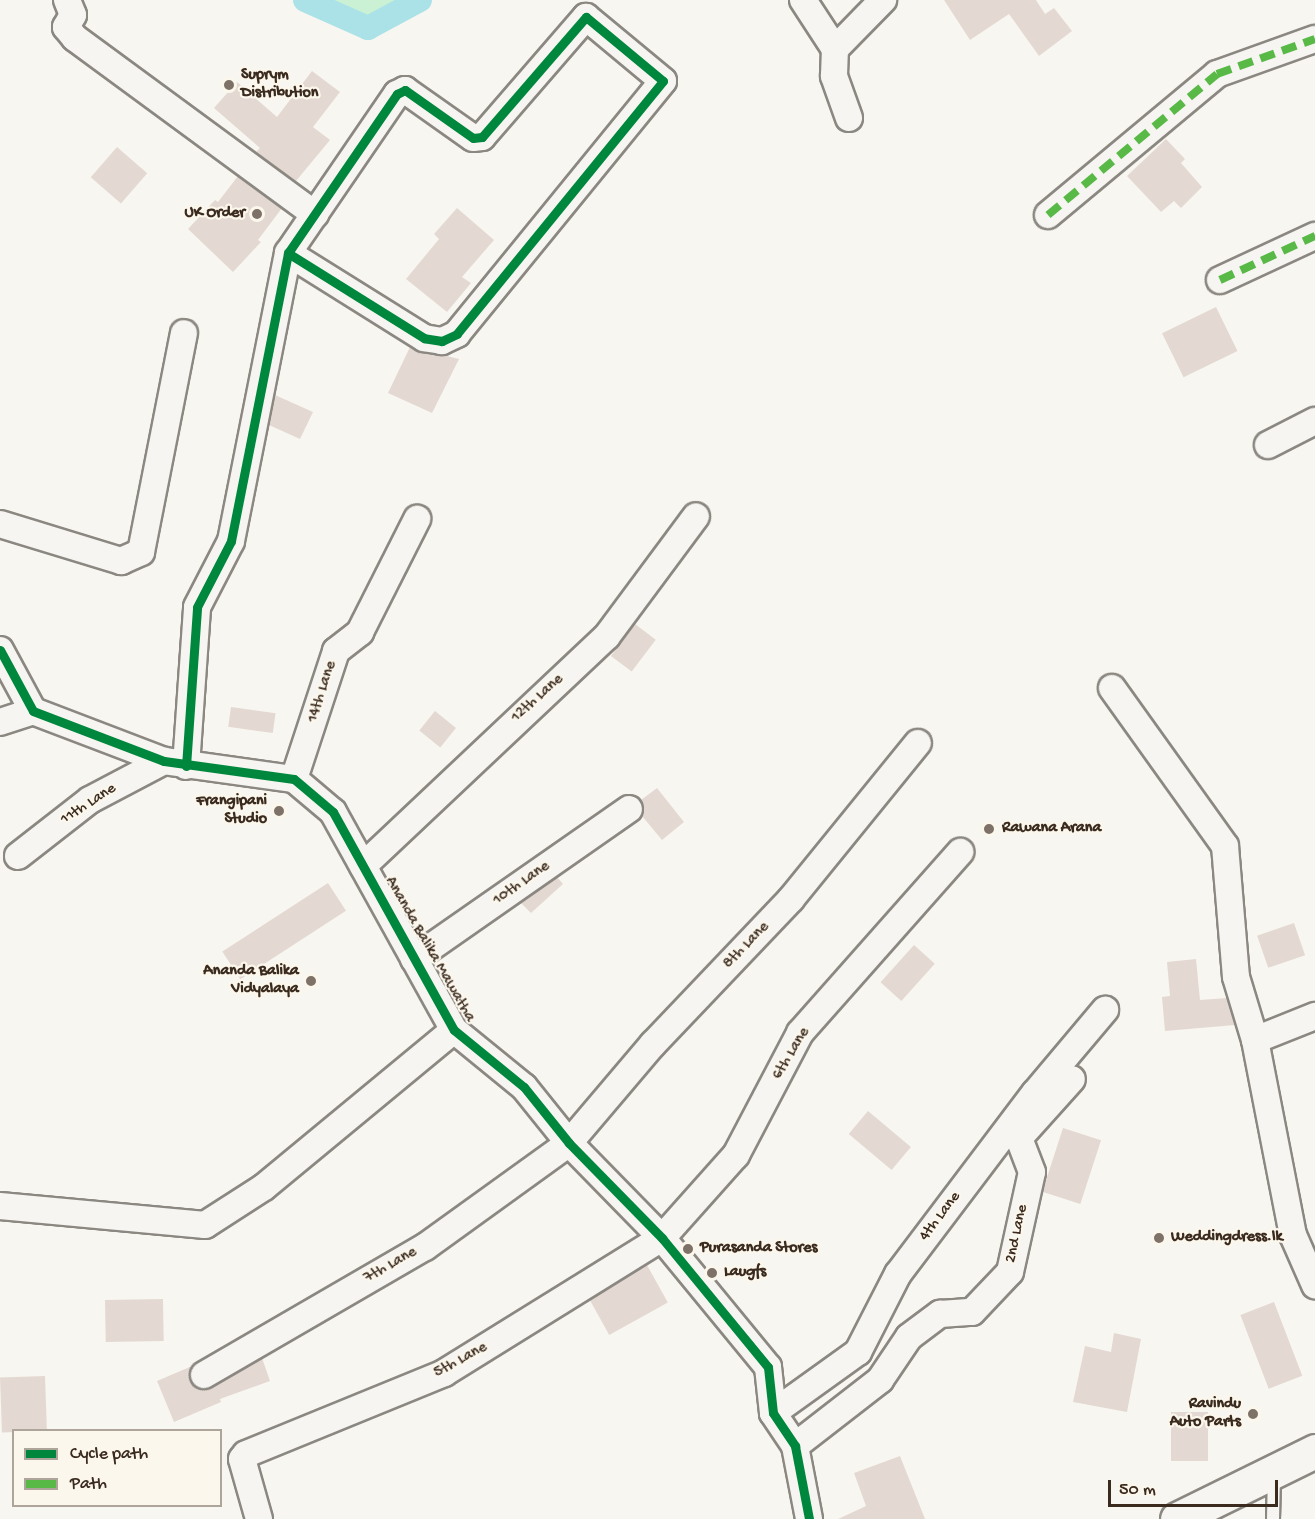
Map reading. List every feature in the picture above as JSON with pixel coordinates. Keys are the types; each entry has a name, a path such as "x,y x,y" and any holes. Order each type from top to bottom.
{"main road":[{"path":"1177,1519 1315,1451"}],"street":[{"path":"67,0 73,15 66,27 75,38 315,214"},
{"path":"803,0 835,49 834,76 849,118"},
{"path":"835,49 883,0"},
{"path":"175,763 196,607 231,541 288,253 397,94 405,90 473,138 482,137 586,17 663,81 458,334 442,341 424,338 288,253"},
{"path":"1048,215 1217,74 1315,39"},
{"path":"1220,280 1315,237"},
{"path":"0,524 121,561 141,552 184,333"},
{"path":"1268,445 1315,421"},
{"name":"12th Lane","path":"363,866 607,636 696,516"},
{"name":"14th Lane","path":"294,779 336,651 360,632 417,519"},
{"path":"0,650 33,711"},
{"path":"1112,688 1225,846 1236,977 1256,1040 1293,1235 1315,1285"},
{"path":"0,722 33,711 175,763 294,779"},
{"name":"8th Lane","path":"569,1143 653,1044 791,899 918,743"},
{"name":"11th Lane","path":"18,856 90,800 175,763"},
{"name":"Ananda Balika Mawatha","path":"294,779 333,812 454,1030 524,1087 569,1143 662,1238 768,1366 773,1413 795,1446 809,1519"},
{"name":"10th Lane","path":"414,959 629,809"},
{"name":"6th Lane","path":"662,1238 736,1155 800,1033 960,852"},
{"name":"4th Lane","path":"773,1413 858,1353 898,1274 1035,1093 1105,1010"},
{"path":"1256,1040 1315,1016"},
{"path":"0,1206 205,1225 264,1187 454,1030"},
{"name":"2nd Lane","path":"795,1446 880,1380 909,1337 940,1314 972,1312 1010,1272 1032,1172 1019,1138 1072,1079"},
{"name":"7th Lane","path":"204,1375 424,1247 569,1143"},
{"name":"5th Lane","path":"259,1519 242,1459 246,1454 444,1373 662,1238"}],"lane":[{"path":"1273,1519 1275,1469"}],"green space":[{"path":"305,0 420,0 368,28"}],"building":[{"path":"944,0 1036,0 1045,14 1054,8 1072,31 1039,56 1009,14 970,40"},
{"path":"312,71 340,92 313,127 330,140 296,181 256,152 260,148 214,108 237,82 277,117"},
{"path":"1166,139 1185,159 1181,163 1202,187 1181,208 1174,201 1161,212 1127,176"},
{"path":"117,147 147,173 121,203 91,177"},
{"path":"238,176 282,208 258,240 261,242 233,272 188,229 215,200 218,202"},
{"path":"457,208 494,240 462,277 471,283 447,312 406,279 439,239 434,234"},
{"path":"1216,307 1237,351 1184,377 1162,333"},
{"path":"410,347 459,359 432,413 388,393"},
{"path":"275,395 313,412 300,439 269,425"},
{"path":"635,624 656,640 632,672 611,656"},
{"path":"231,707 276,713 273,733 228,727"},
{"path":"435,711 456,728 440,747 419,730"},
{"path":"657,788 684,822 662,840 642,816 641,800"},
{"path":"557,877 563,884 531,913 521,903"},
{"path":"328,883 346,911 240,979 222,952"},
{"path":"1294,923 1305,955 1268,968 1257,936"},
{"path":"914,945 935,964 901,1001 881,982"},
{"path":"1196,959 1200,1000 1227,998 1235,1025 1165,1031 1162,997 1170,996 1167,962"},
{"path":"868,1111 911,1147 892,1170 849,1134"},
{"path":"1063,1128 1101,1140 1080,1204 1042,1192"},
{"path":"647,1265 668,1303 609,1335 588,1297"},
{"path":"163,1299 164,1341 106,1342 105,1300"},
{"path":"1274,1302 1302,1376 1269,1389 1240,1315"},
{"path":"1114,1333 1141,1339 1127,1412 1073,1402 1085,1346 1111,1352"},
{"path":"262,1358 270,1381 220,1399 221,1402 174,1422 157,1381 192,1366 191,1382 205,1390"},
{"path":"45,1376 47,1429 12,1429 12,1432 2,1433 0,1378"},
{"path":"1171,1412 1208,1412 1208,1461 1171,1461"},
{"path":"900,1456 925,1519 838,1519 866,1506 854,1473"}],"waterway":[{"path":"305,0 368,28 420,0"}],"marked path":[{"path":"1048,215 1217,74 1315,39"},
{"path":"1220,280 1315,236"}],"cycle path":[{"path":"186,766 197,607 231,541 288,253 397,94 405,90 473,138 482,137 586,17 663,81 457,334 442,341 424,338 288,253"},
{"path":"0,650 33,711 164,761 294,779 333,812 454,1030 524,1087 569,1143 662,1238 768,1367 773,1413 795,1446 809,1519"}],"place":[{"name":"Suprym Distribution","path":"229,85"},
{"name":"UK Order","path":"257,214"},
{"name":"Frangipani Studio","path":"279,811"},
{"name":"Rawana Arana","path":"989,829"},
{"name":"Ananda Balika Vidyalaya","path":"311,981"},
{"name":"Weddingdress.lk","path":"1159,1238"},
{"name":"Purasanda Stores","path":"688,1249"},
{"name":"Laugfs","path":"712,1273"},
{"name":"Ravindu Auto Parts","path":"1253,1414"}]}
